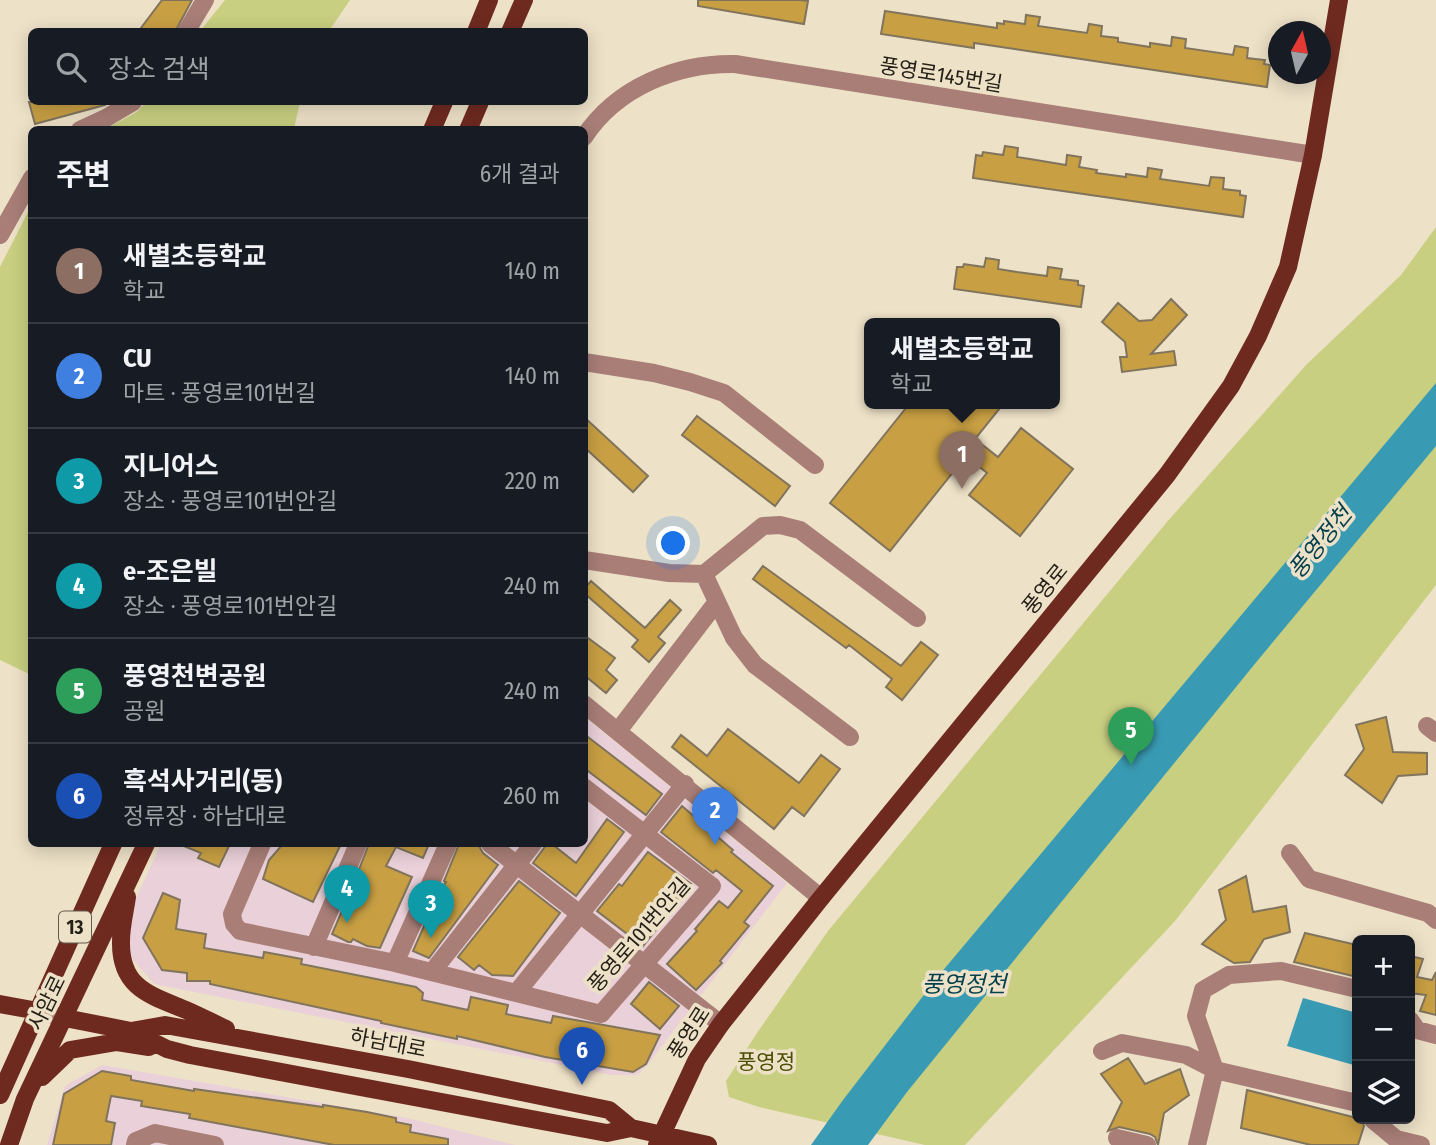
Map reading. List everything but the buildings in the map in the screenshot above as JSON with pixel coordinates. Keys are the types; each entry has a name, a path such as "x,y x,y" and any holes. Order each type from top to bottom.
{"main road":[{"path":"477,28 489,0"},
{"path":"512,28 524,0"},
{"name":"풍영로","path":"659,1140 697,1059 721,1024 1167,475 1231,386 1258,336 1287,267 1313,155 1339,0"},
{"path":"434,126 443,105"},
{"path":"470,126 479,105"},
{"name":"사암로","path":"0,1095 112,847"},
{"name":"사암로","path":"9,1145 25,1099 145,847"},
{"path":"129,880 121,941 123,960 136,985 147,995 187,1010 246,1040"},
{"name":"하남대로","path":"0,1004 38,1011"},
{"name":"하남대로","path":"65,1018 131,1031 167,1049 607,1133 631,1128"},
{"name":"하남대로","path":"131,1031 165,1025 408,1069 609,1110 631,1128 659,1140 708,1145"},
{"path":"25,1099 47,1071 70,1050 117,1042 167,1049"}],"street":[{"path":"188,28 205,0"},
{"name":"풍영로145번길","path":"588,132 605,111 647,82 688,68 735,64 1313,155"},
{"path":"89,126 128,105"},
{"path":"0,235 28,185"},
{"path":"588,363 654,373 724,393 815,465"},
{"path":"588,561 670,573 704,574 762,526 780,525 800,530 917,618"},
{"path":"704,574 734,638 755,664 850,737"},
{"path":"618,731 716,603"},
{"path":"588,707 821,898"},
{"path":"517,992 684,784"},
{"name":"풍영로101번안길","path":"261,847 232,914 234,924 240,931 395,963 601,1014 712,886 588,790"},
{"path":"314,947 357,847"},
{"path":"395,963 447,847"},
{"path":"494,847 721,1024"},
{"path":"432,972 531,847"},
{"path":"1290,853 1309,879 1428,913 1436,920"},
{"path":"1197,1145 1215,1070 1196,1017 1203,990 1229,975 1281,971 1352,988"},
{"name":"하남대로","path":"38,1011 65,1018"},
{"path":"1415,1027 1436,1035"},
{"path":"1102,1051 1122,1043 1186,1055 1215,1070 1352,1102"},
{"path":"1378,1124 1396,1139 1421,1145"},
{"path":"135,1145 136,1141 155,1133 215,1145"},
{"path":"1117,1138 1147,1145"}],"shaded area":[{"path":"588,719 787,883 637,1075 612,1075 154,984 130,956 127,918 160,847 588,847"},
{"path":"102,1065 407,1118 515,1145 47,1145 65,1086"}],"green space":[{"path":"225,0 350,0 331,28 202,28"},
{"path":"143,105 299,105 295,126 111,126 137,112"},
{"path":"28,212 28,674 0,660 0,267"},
{"name":"풍영정","path":"1436,227 1436,585 1175,921 965,1145 925,1145 759,1107 729,1097 726,1081 828,931 1167,522 1306,365 1401,275"}],"water":[{"name":"풍영정천","path":"1436,383 1436,446 1258,660 907,1092 868,1145 811,1145 940,974"},
{"path":"1303,998 1352,1012 1352,1065 1287,1046"}],"place":[{"name":"새별초등학교","path":"962,489"},
{"name":"풍영천변공원","path":"1131,765"},
{"name":"CU","path":"715,845"},
{"name":"e-조은빌","path":"347,923"},
{"name":"지니어스","path":"431,938"},
{"name":"흑석사거리(동)","path":"582,1085"}]}
